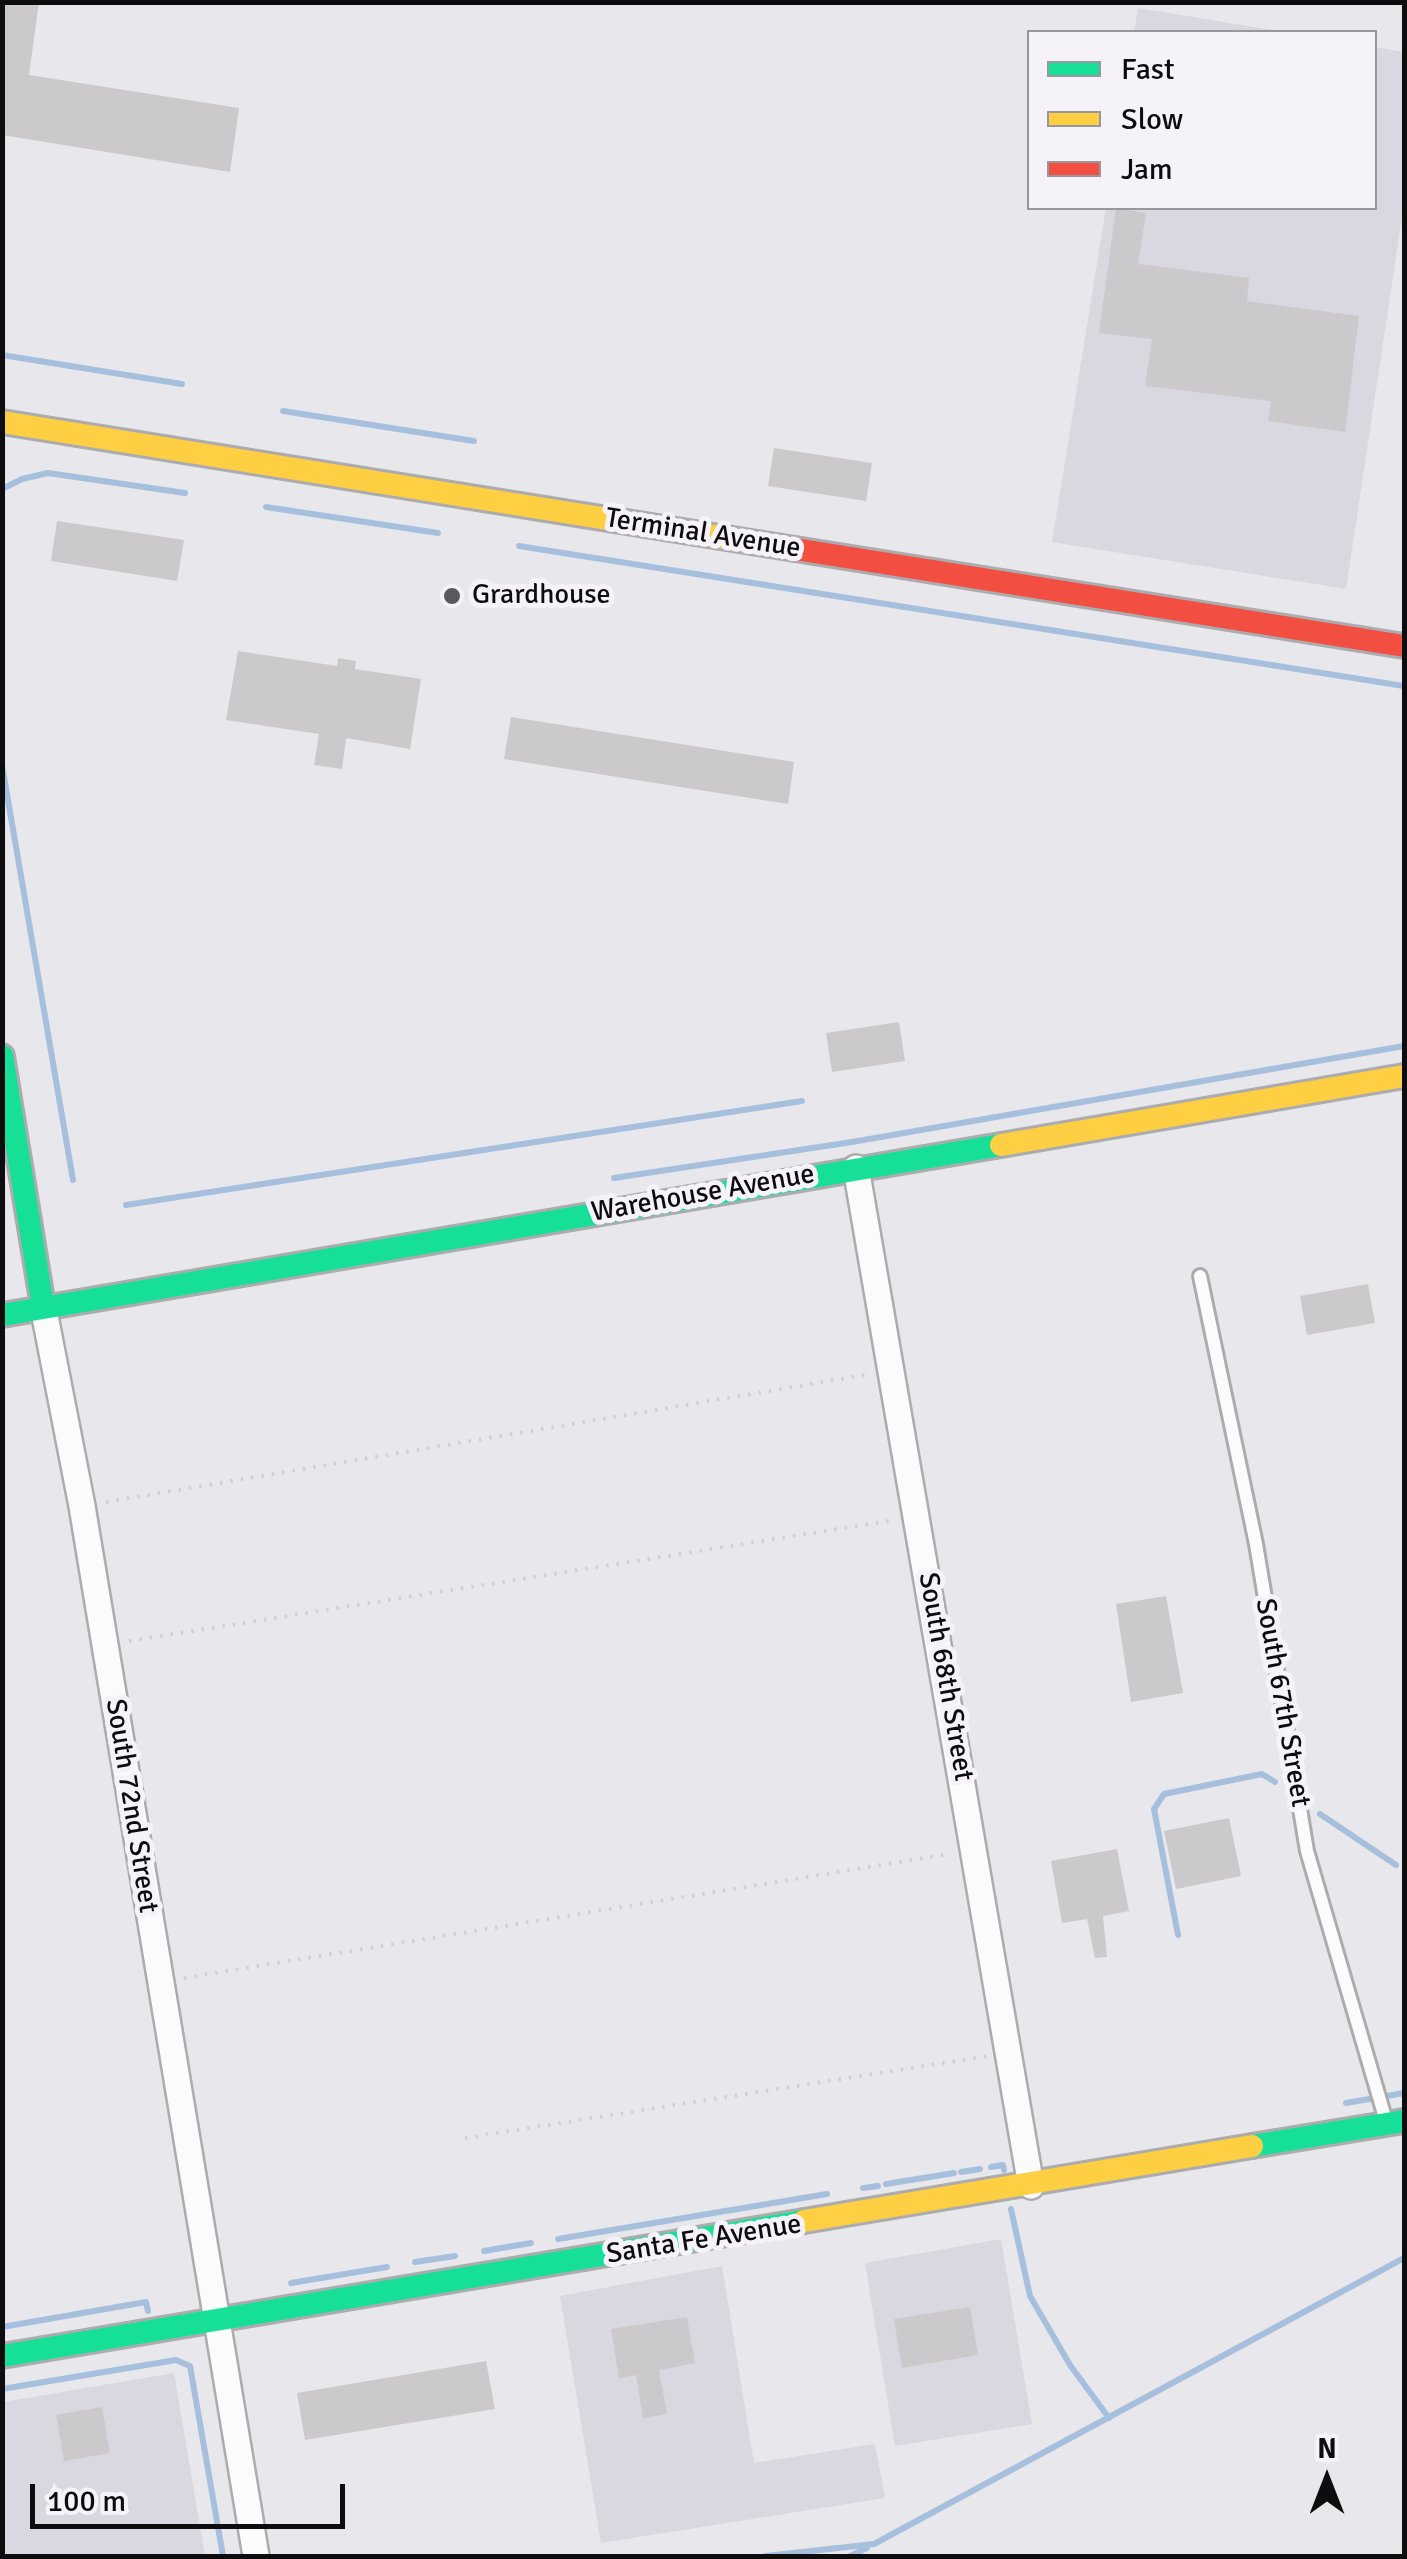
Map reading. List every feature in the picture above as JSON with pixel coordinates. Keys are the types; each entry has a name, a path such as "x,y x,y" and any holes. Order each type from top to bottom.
{"street":[{"name":"Terminal Avenue","path":"2,422 1404,646"},
{"name":"South 72nd Street","path":"2,1056 82,1506 256,2556"},
{"name":"Warehouse Avenue","path":"2,1314 1404,1076"},
{"name":"South 68th Street","path":"856,1168 1032,2186"},
{"name":"Santa Fe Avenue","path":"2,2356 1396,2122"}],"lane":[{"name":"South 67th Street","path":"1200,1276 1256,1544 1307,1851 1396,2122"}],"path":[{"path":"82,1506 892,1371"},
{"path":"104,1645 917,1517"},
{"path":"159,1982 974,1850"},
{"path":"464,2138 1008,2053"}],"shaded area":[{"path":"1138,8 1273,30 1134,30"},
{"path":"1377,47 1404,52 1404,204 1346,589 1052,542 1106,210 1377,210"},
{"path":"1001,2239 1032,2424 895,2446 865,2263"},
{"path":"722,2266 754,2463 875,2444 885,2498 601,2543 560,2296"},
{"path":"174,2373 205,2556 3,2556 3,2402"}],"building":[{"path":"2,2 39,2 29,75 239,108 230,172 2,135"},
{"path":"1116,210 1146,213 1138,264 1249,278 1247,301 1359,316 1345,432 1268,421 1271,401 1145,386 1152,339 1099,333"},
{"path":"774,448 872,463 866,501 768,486"},
{"path":"57,521 184,540 177,581 51,561"},
{"path":"238,651 337,666 338,658 356,661 355,669 421,679 410,749 346,738 342,769 314,765 319,734 226,720"},
{"path":"511,717 794,762 788,804 504,759"},
{"path":"899,1022 905,1061 832,1072 826,1033"},
{"path":"1368,1284 1375,1323 1307,1335 1300,1296"},
{"path":"1166,1596 1183,1693 1131,1702 1116,1604"},
{"path":"1229,1818 1241,1876 1176,1889 1164,1831"},
{"path":"1117,1849 1129,1911 1103,1916 1107,1957 1095,1958 1087,1919 1062,1923 1051,1861"},
{"path":"970,2307 978,2355 902,2368 894,2319"},
{"path":"687,2317 695,2363 659,2370 667,2414 643,2418 636,2375 619,2378 611,2329"},
{"path":"486,2361 495,2409 305,2440 297,2393"},
{"path":"102,2407 110,2453 64,2461 56,2415"}],"waterway":[{"path":"2,355 182,384"},
{"path":"283,411 474,441"},
{"path":"2,489 48,473 185,493"},
{"path":"266,507 438,533"},
{"path":"519,546 1404,686"},
{"path":"2,765 73,1180"},
{"path":"614,1178 852,1142 1404,1046"},
{"path":"126,1205 802,1101"},
{"path":"1178,1935 1154,1809 1164,1794 1262,1774 1275,1782"},
{"path":"1320,1814 1396,1865"},
{"path":"1346,2103 1404,2093"},
{"path":"991,2167 1003,2165 1004,2170"},
{"path":"961,2172 980,2169"},
{"path":"886,2184 954,2173"},
{"path":"863,2188 878,2186"},
{"path":"558,2239 827,2194"},
{"path":"1011,2209 1030,2296 1070,2365 1109,2418"},
{"path":"484,2251 531,2243"},
{"path":"415,2262 455,2256"},
{"path":"766,2556 874,2544 1404,2258"},
{"path":"291,2283 387,2267"},
{"path":"2,2327 146,2302 148,2311"},
{"path":"2,2389 176,2360 190,2366 223,2556"},
{"path":"850,2556 867,2548"}],"traffic: fast":[{"path":"2,1056 43,1306"},
{"path":"2,1315 1001,1145"},
{"path":"1252,2146 1404,2121"},
{"path":"2,2356 804,2221"}],"traffic: slow":[{"path":"2,422 795,549"},
{"path":"1001,1145 1404,1076"},
{"path":"804,2221 1252,2146"}],"traffic: jam":[{"path":"795,549 1404,646"}],"place":[{"name":"Grardhouse","path":"452,596"}]}
